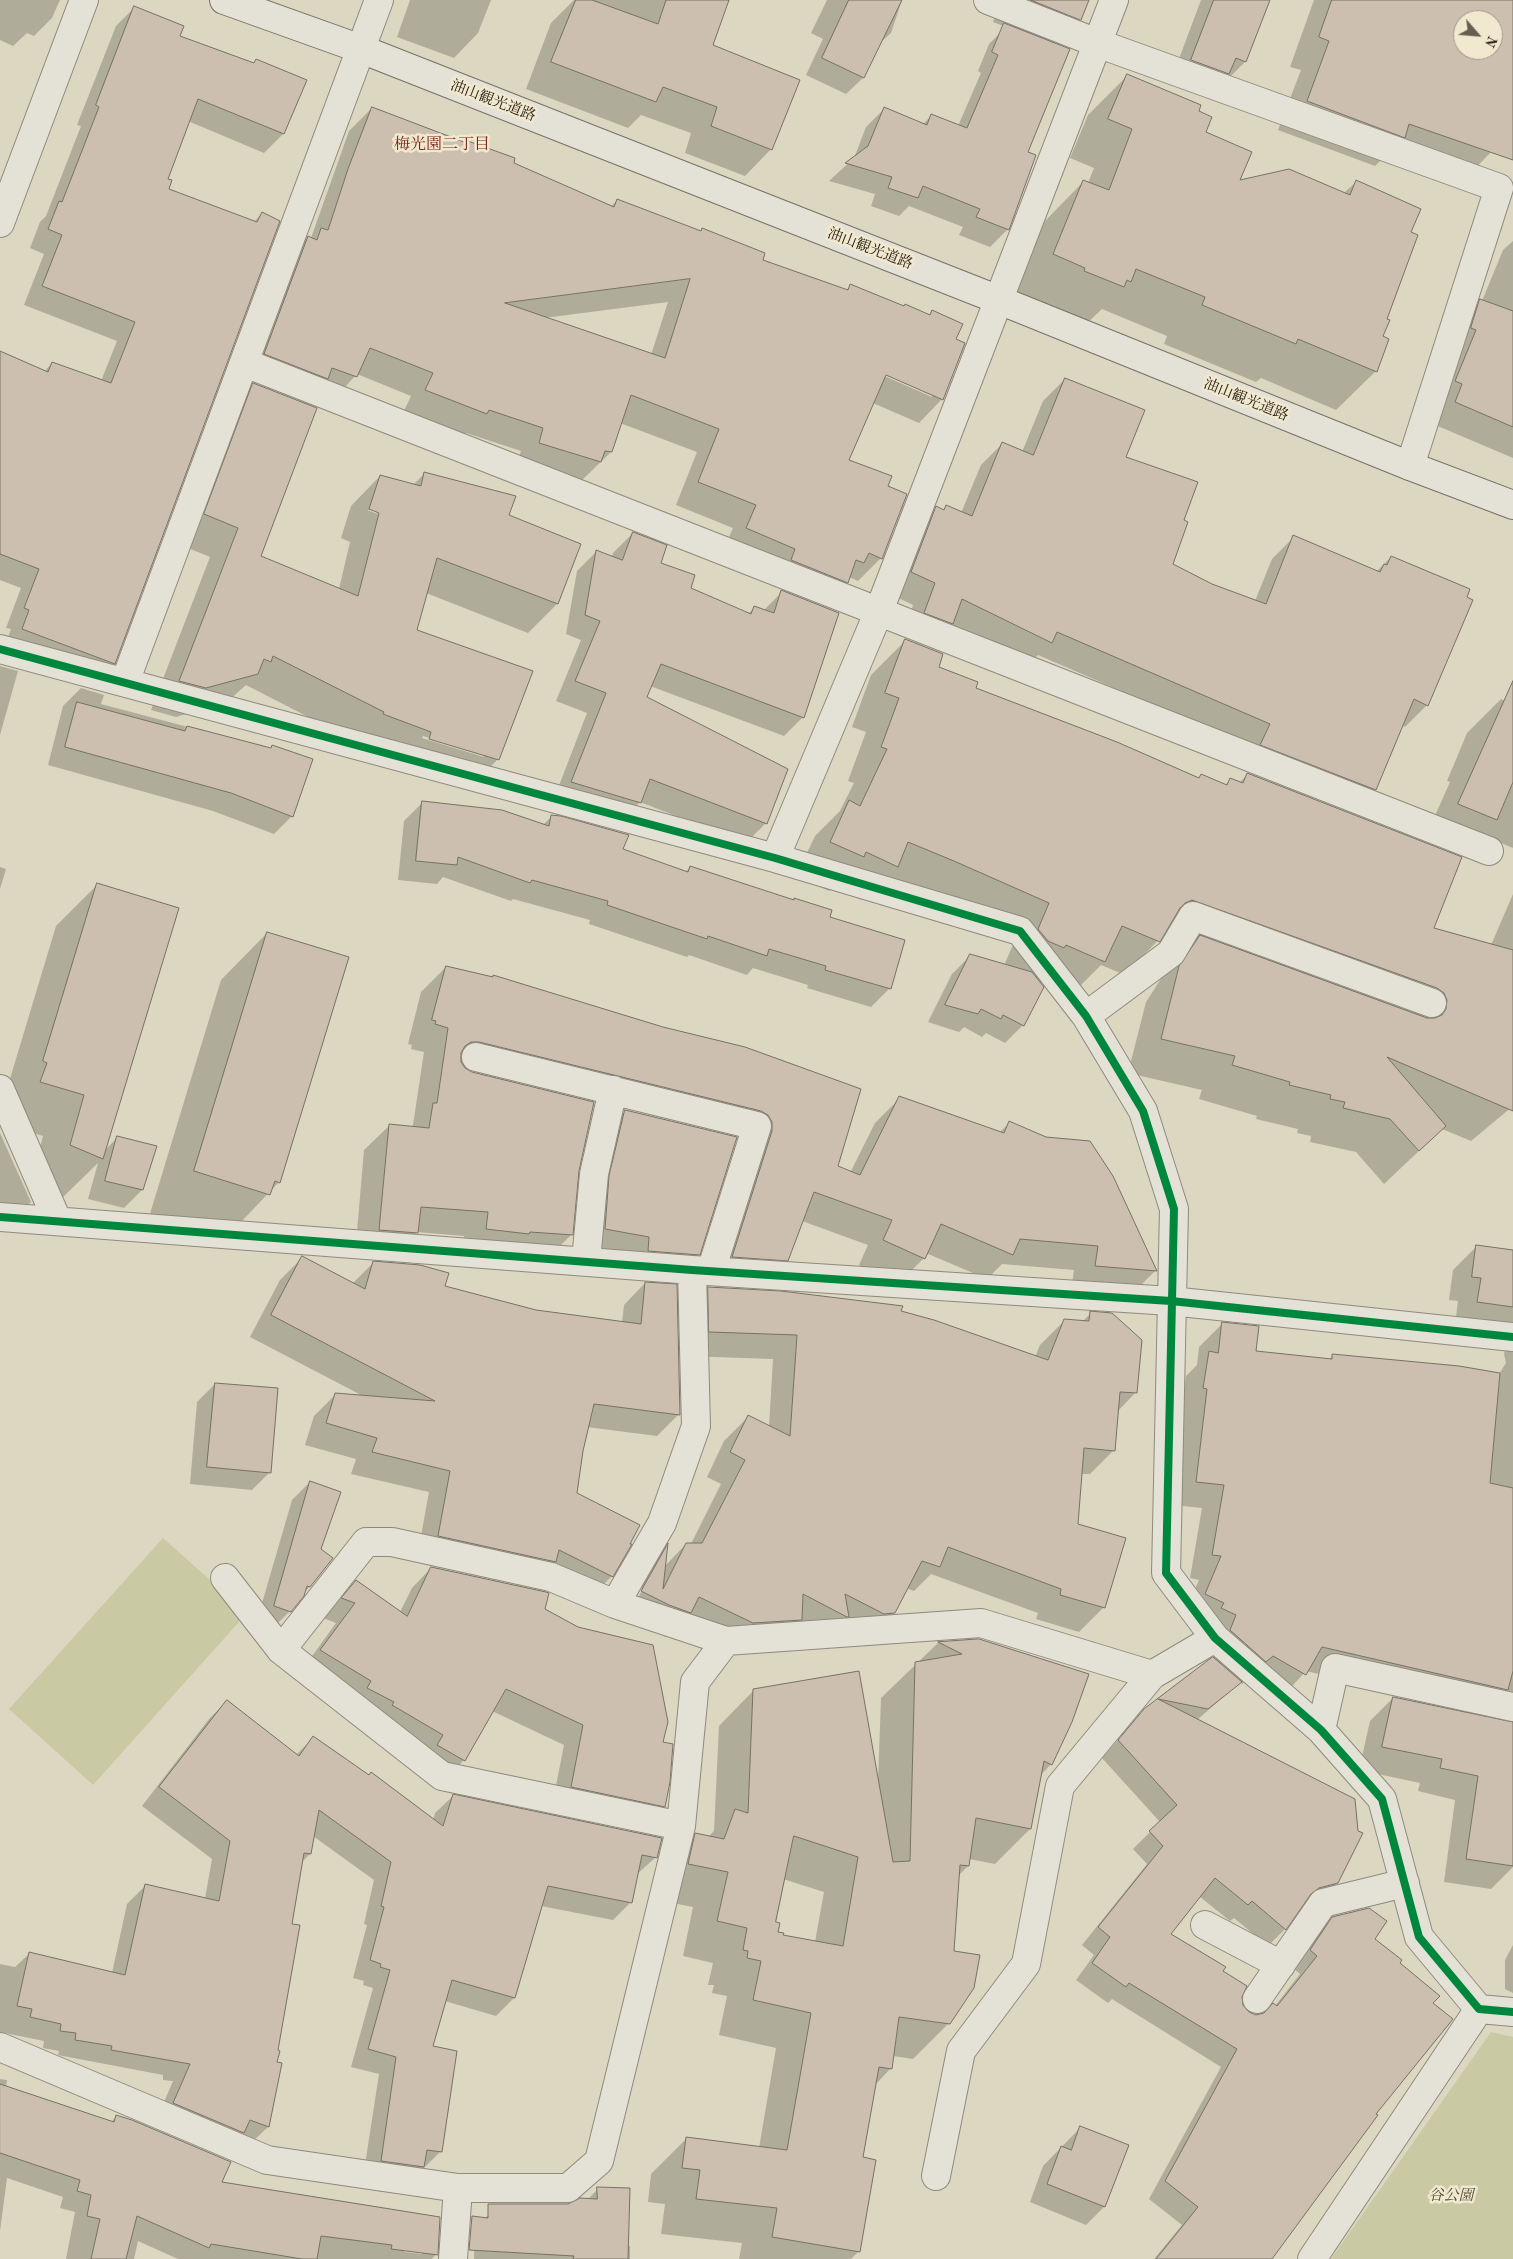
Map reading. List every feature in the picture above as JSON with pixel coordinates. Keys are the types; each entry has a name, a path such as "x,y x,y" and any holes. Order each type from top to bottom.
{"street":[{"path":"0,224 84,0"},
{"name":"油山観光道路","path":"224,0 361,49 999,300 1410,466 1513,505"},
{"path":"125,682 379,0"},
{"path":"988,0 1097,43 1498,188 1410,466"},
{"path":"775,858 879,611 1114,0"},
{"path":"245,363 1489,851"},
{"path":"0,649 775,858 1020,931 1086,1016 1143,1111 1174,1209 1166,1573 1214,1638 1321,1730 1382,1799 1419,1937 1479,2009 1513,2012"},
{"path":"1086,1016 1171,953 1194,916 1432,1002"},
{"path":"476,1057 757,1126 701,1270 696,1426 662,1523 615,1604"},
{"path":"0,1089 57,1220"},
{"path":"586,1261 594,1174 613,1090"},
{"path":"0,1217 701,1270 1171,1301 1513,1337"},
{"path":"281,1650 366,1542 392,1542 551,1577 615,1604 726,1642 981,1623 1152,1675"},
{"path":"224,1578 281,1650 442,1776 681,1826"},
{"path":"936,2176 960,2051 1026,1964 1060,1786 1152,1675 1214,1638"},
{"path":"0,2046 267,2160 458,2188 568,2188 599,2161 681,1826 695,1682 726,1642"},
{"path":"1321,1730 1335,1668 1513,1707"},
{"path":"1257,2000 1323,1903 1405,1883"},
{"path":"1205,1925 1280,1966"},
{"path":"1312,2259 1479,2009"},
{"path":"453,2259 458,2188"}],"green space":[{"path":"163,1538 247,1613 93,1785 9,1709"},
{"name":"谷公園","path":"1491,2032 1513,2037 1513,2259 1331,2259"}],"building":[{"path":"576,0 592,0 658,24 666,0 729,0 713,45 800,80 772,150 711,126 717,107 663,87 656,102 551,62"},
{"path":"849,0 902,0 864,78 822,58"},
{"path":"1031,0 1089,0 1081,20"},
{"path":"1214,0 1270,0 1246,62 1236,58 1229,74 1191,60"},
{"path":"1332,0 1513,0 1513,160 1409,124 1405,138 1307,101 1329,41 1319,37"},
{"path":"134,6 184,26 180,36 254,63 256,59 307,80 284,134 198,99 168,179 172,180 169,189 257,222 262,212 280,221 115,664 22,629 29,610 24,608 39,569 0,554 0,351 48,372 52,362 111,383 135,322 42,286 62,235 48,229 59,201 62,202 99,107 96,105"},
{"path":"1004,23 1070,49 1028,152 1036,155 1009,230 976,217 980,209 923,186 918,198 888,188 892,177 845,163 868,146 884,107 927,125 931,114 967,128 998,55 992,52"},
{"path":"1127,74 1201,105 1199,111 1212,117 1206,132 1252,152 1240,180 1289,169 1350,195 1356,180 1421,209 1411,232 1418,235 1387,319 1390,320 1383,336 1389,339 1377,372 1298,339 1296,344 1202,305 1205,297 1136,269 1131,282 1127,280 1124,287 1084,271 1085,268 1053,254 1083,180 1109,190 1132,129 1108,119"},
{"path":"372,107 464,142 465,140 515,158 514,163 614,207 617,199 701,231 702,228 765,253 763,260 848,290 850,284 930,315 932,310 963,324 956,339 965,343 943,400 886,375 849,460 892,476 888,486 907,494 882,559 869,553 864,563 856,560 848,583 791,560 795,549 746,528 756,505 698,482 719,429 631,395 612,452 605,451 601,462 539,443 543,428 489,410 487,414 425,390 433,373 370,348 357,377 332,368 328,379 264,354 308,236 317,240 321,228 328,230 348,169","holes":["690,279 665,358 505,303"]},
{"path":"1480,299 1513,311 1513,427 1455,402 1462,384 1455,381 1476,330 1471,328"},
{"path":"1065,378 1145,410 1126,457 1198,482 1184,520 1188,522 1173,564 1212,584 1266,604 1293,535 1380,572 1384,564 1387,565 1391,556 1470,589 1467,597 1473,600 1428,706 1414,699 1376,790 1260,745 1270,724 1057,632 1052,643 962,599 953,624 924,613 935,583 911,572 936,506 944,510 946,505 972,516 1002,442 1033,455"},
{"path":"253,383 317,408 261,556 358,596 379,513 369,509 380,475 421,486 424,472 516,496 509,515 581,544 558,604 437,558 417,630 533,671 499,760 429,739 431,732 383,714 384,712 273,656 271,662 264,659 258,674 206,688 179,681 238,528 204,514"},
{"path":"633,532 667,545 661,563 695,575 691,588 751,614 754,606 774,613 781,590 839,613 804,718 661,664 647,697 788,769 767,824 650,779 641,803 571,782 606,693 575,681 600,621 585,615 596,550 622,560"},
{"path":"905,639 943,654 939,667 978,682 976,688 1117,742 1199,778 1201,774 1227,785 1230,778 1243,783 1247,773 1462,857 1434,928 1513,950 1513,1111 1387,1057 1446,1126 1419,1151 1390,1119 1343,1108 1345,1102 1330,1099 1331,1095 1289,1085 1290,1082 1232,1065 1235,1056 1161,1039 1179,966 1200,935 1427,1018 1435,1018 1442,1015 1446,1009 1447,1000 1444,993 1437,988 1192,900 1180,908 1160,942 1122,926 1105,962 1066,945 1064,948 1048,941 1038,929 1049,903 954,861 908,842 898,867 866,852 864,857 830,842 849,800 860,806 887,749 881,747 899,698 885,693"},
{"path":"1513,681 1513,782 1497,820 1458,804"},
{"path":"77,702 185,731 187,726 271,748 272,745 313,759 293,817 231,793 65,747"},
{"path":"422,801 502,810 549,826 551,815 561,816 629,835 623,849 688,872 690,866 794,900 794,898 832,910 830,917 905,940 891,989 825,970 826,966 769,949 767,956 708,936 707,939 607,905 608,901 532,880 530,883 458,857 457,865 416,861"},
{"path":"97,883 179,908 103,1159 70,1145 84,1095 40,1082 47,1063 43,1061"},
{"path":"267,932 349,957 280,1183 275,1181 270,1195 194,1171"},
{"path":"970,954 1032,972 1044,987 1024,1026 1003,1015 1001,1019 981,1009 978,1014 945,1005"},
{"path":"446,966 493,977 493,975 663,1027 745,1047 861,1089 838,1166 860,1175 899,1096 1004,1133 1009,1121 1046,1137 1090,1141 1113,1176 1157,1271 1095,1266 1098,1246 1020,1239 1013,1255 941,1224 925,1259 883,1240 892,1220 814,1192 788,1261 732,1257 772,1131 772,1122 768,1115 761,1111 479,1042 471,1042 465,1046 461,1053 461,1062 465,1068 472,1072 594,1102 579,1171 573,1235 530,1232 529,1234 486,1229 488,1212 421,1207 418,1233 379,1230 389,1124 429,1128 433,1103 437,1103 448,1028 435,1024 436,1021 432,1020"},
{"path":"625,1110 737,1137 700,1255 648,1251 649,1237 605,1229 609,1176"},
{"path":"117,1136 157,1146 143,1190 105,1181"},
{"path":"1476,1245 1513,1250 1513,1307 1477,1302 1481,1278 1472,1277"},
{"path":"302,1256 365,1289 373,1261 420,1265 449,1273 445,1286 536,1310 641,1324 645,1282 677,1284 680,1415 594,1404 583,1451 577,1493 640,1525 630,1544 632,1544 613,1577 559,1550 556,1562 438,1536 450,1471 372,1452 377,1438 326,1423 335,1393 435,1401 271,1315"},
{"path":"708,1287 781,1291 903,1306 901,1311 934,1320 1048,1360 1064,1319 1089,1321 1090,1311 1112,1313 1142,1340 1137,1393 1120,1392 1115,1451 1084,1448 1078,1524 1126,1538 1105,1608 1060,1595 1061,1589 948,1547 940,1567 922,1561 895,1613 884,1614 845,1594 849,1617 847,1617 803,1594 802,1620 753,1623 699,1597 691,1613 669,1605 641,1591 668,1543 663,1589 686,1543 702,1543 745,1460 730,1452 748,1415 790,1436 797,1335 709,1332"},
{"path":"1222,1322 1259,1326 1256,1351 1332,1359 1332,1354 1459,1366 1500,1373 1490,1483 1513,1488 1513,1671 1508,1690 1322,1647 1306,1675 1273,1656 1266,1662 1230,1630 1236,1615 1221,1608 1224,1603 1205,1594 1221,1556 1212,1555 1224,1485 1196,1482 1207,1389 1203,1388 1209,1351 1218,1353"},
{"path":"215,1383 278,1388 271,1473 207,1467"},
{"path":"310,1481 341,1492 321,1549 333,1558 310,1587 307,1586 304,1596 291,1612 274,1606"},
{"path":"431,1567 549,1593 545,1609 578,1627 653,1645 668,1722 663,1742 673,1744 670,1782 665,1807 571,1787 583,1725 506,1689 465,1761 437,1745 443,1735 392,1705 394,1702 367,1688 371,1681 320,1650 355,1603 341,1598 356,1580 407,1616"},
{"path":"979,1639 1089,1674 1072,1722 1052,1765 1044,1761 1031,1829 976,1818 969,1866 960,1865 954,1951 980,1955 974,1988 950,2024 899,2017 892,2069 879,2067 863,2157 876,2160 860,2252 772,2237 777,2208 696,2199 700,2170 682,2168 686,2137 787,2150 811,2013 753,2000 761,1961 747,1958 748,1951 743,1950 747,1928 717,1921 728,1872 688,1864 695,1833 724,1839 735,1809 748,1813 753,1689 859,1671 893,1862 910,1861 915,1662 962,1654 938,1642","holes":["794,1836 858,1857 843,1946 783,1935 784,1933 778,1932 780,1923 776,1922"]},
{"path":"1213,1657 1242,1682 1208,1709 1158,1699 1355,1799 1358,1831 1363,1833 1338,1883 1319,1888 1311,1894 1286,1930 1252,1901 1248,1905 1215,1878 1171,1934 1226,1967 1223,1971 1247,1986 1242,1997 1243,2005 1249,2012 1256,2015 1264,2013 1273,2003 1277,2006 1317,1956 1310,1950 1332,1917 1369,1908 1387,1921 1375,1939 1402,1960 1400,1963 1440,1996 1433,2003 1453,2019 1376,2114 1378,2115 1272,2259 1156,2259 1198,2207 1165,2181 1237,2049 1129,1983 1126,1987 1092,1963 1110,1937 1098,1927 1163,1846 1149,1831 1177,1805 1118,1740 1144,1709"},
{"path":"1393,1697 1513,1722 1513,1866 1466,1859 1478,1776 1440,1768 1442,1759 1382,1747"},
{"path":"227,1700 299,1756 313,1736 369,1775 371,1772 443,1826 453,1794 662,1838 657,1858 642,1855 632,1903 548,1886 515,1998 452,1980 433,2046 457,2051 442,2152 427,2150 424,2167 381,2161 396,2057 368,2049 390,1970 380,1967 381,1964 370,1960 384,1907 381,1906 391,1862 319,1810 311,1854 304,1853 292,1924 300,1925 278,2050 280,2051 277,2062 282,2063 269,2127 250,2120 244,2133 173,2103 190,2064 111,2050 112,2046 75,2040 76,2033 60,2031 61,2024 30,2017 32,2009 17,2006 29,1952 125,1975 145,1884 219,1901 230,1841 159,1787"},
{"path":"0,2084 114,2122 116,2115 132,2120 231,2162 222,2182 440,2217 438,2255 391,2249 392,2245 321,2236 317,2259 302,2259 211,2244 209,2248 137,2216 126,2259 91,2259 100,2219 87,2216 91,2195 77,2191 80,2180 0,2153"},
{"path":"1080,2126 1129,2145 1105,2207 1047,2184 1061,2146 1071,2150"},
{"path":"597,2187 630,2188 628,2259 573,2259 574,2256 469,2250 472,2216 488,2218 488,2204 568,2204 580,2198 597,2199"}],"cycle path":[{"path":"0,649 775,858 1020,931 1086,1016 1143,1111 1174,1209 1166,1573 1215,1638 1321,1730 1382,1799 1419,1937 1479,2009 1513,2012"},
{"path":"0,1217 692,1270 1171,1301 1513,1337"}],"district":[{"name":"梅光園二丁目","path":"442,145"}]}
